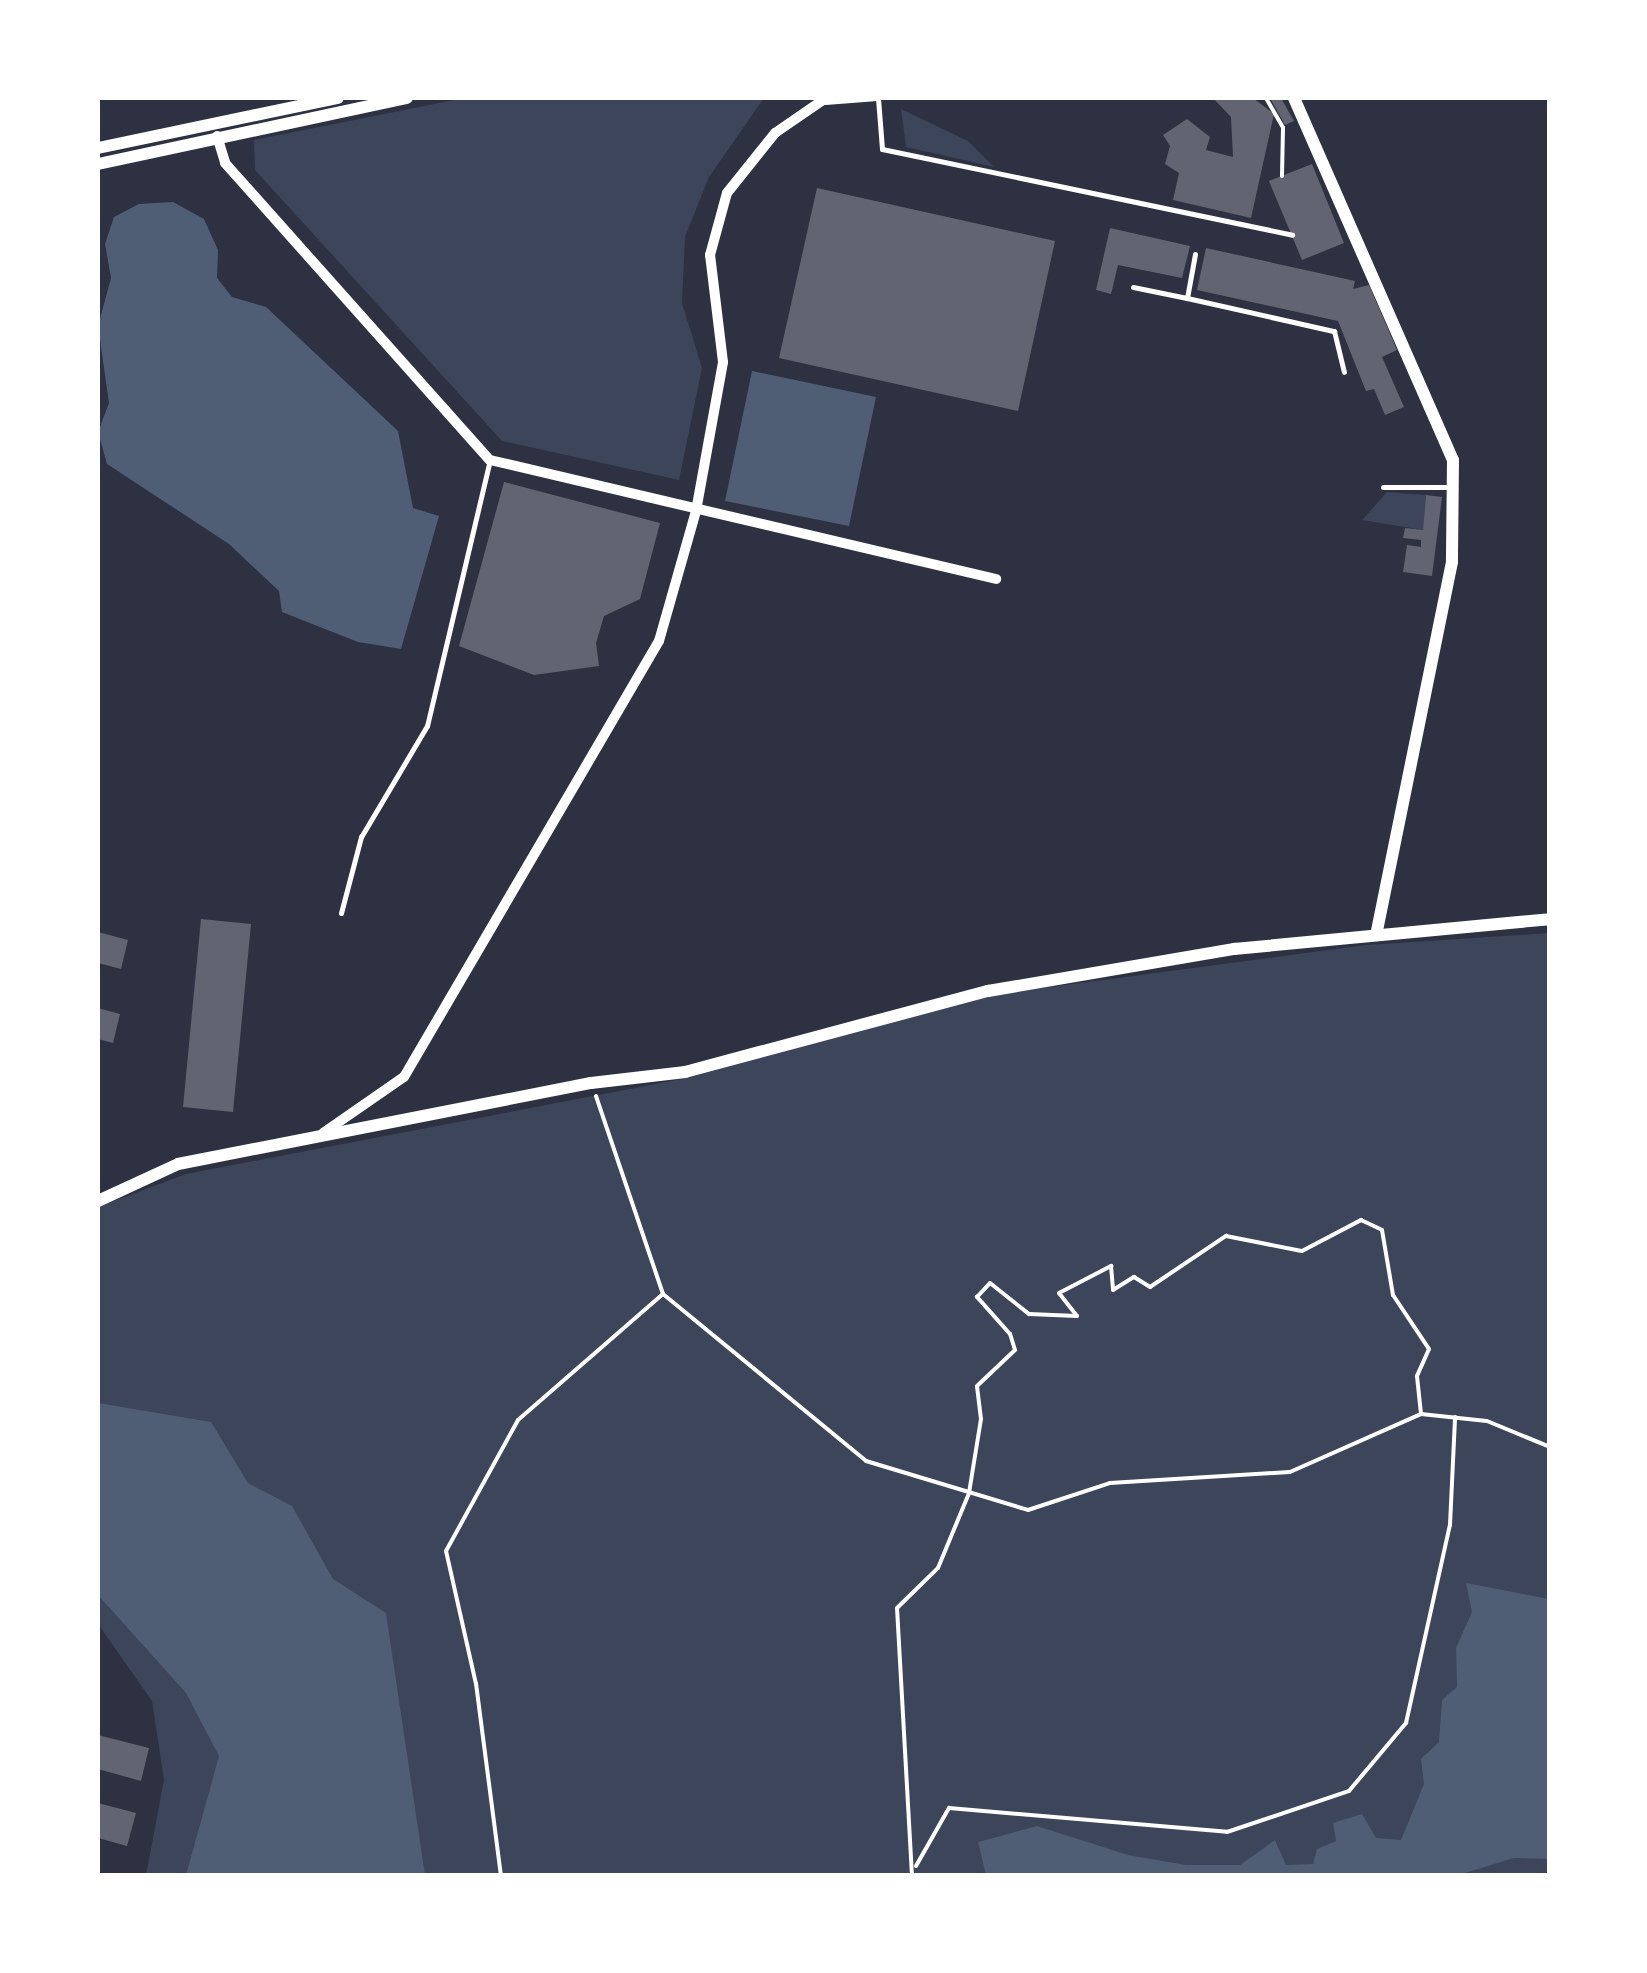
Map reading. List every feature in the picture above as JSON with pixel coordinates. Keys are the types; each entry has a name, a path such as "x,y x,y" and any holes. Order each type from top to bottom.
{"street":[{"path":"98,148 338,98"},
{"path":"98,164 406,98"},
{"path":"1294,98 1454,460 1452,562 1376,934"},
{"path":"318,1136 404,1078 659,641 696,511 723,362 710,256 727,193 776,133 825,100"},
{"path":"214,125 225,164 490,460 996,579"},
{"path":"98,1201 178,1164 591,1083 685,1072 988,991 1234,949 1550,919"}],"lane":[{"path":"825,100 878,98 882,149 1292,236"},
{"path":"1187,298 1195,254"},
{"path":"1134,287 1334,331 1344,372"},
{"path":"341,913 361,836 427,726 490,460"},
{"path":"1383,487 1453,487"}],"path":[{"path":"1266,98 1284,128 1282,176"},
{"path":"591,1083 663,1294 866,1461 1028,1510 1110,1482 1290,1472 1421,1414 1487,1421 1550,1447"},
{"path":"913,1873 898,1608 938,1568 969,1492 981,1419 977,1386 1016,1350 1010,1334 977,1297 990,1284 1028,1314 1077,1316 1059,1293 1082,1277 1111,1266 1112,1290 1134,1277 1150,1288 1226,1236 1302,1251 1361,1220 1382,1230 1392,1294 1428,1349 1417,1376 1421,1414"},
{"path":"501,1876 476,1684 446,1551 518,1420 663,1294"},
{"path":"913,1873 949,1808 1227,1832 1349,1792 1406,1723 1450,1525 1455,1418"}],"shaded area":[{"path":"464,98 764,98 709,177 685,237 682,303 702,368 679,480 502,441 255,170 254,140"},
{"path":"901,109 968,141 994,167 906,147"},
{"path":"173,202 204,219 218,250 217,278 232,297 266,307 398,431 413,508 439,516 401,649 358,642 282,612 279,591 229,544 107,464 98,432 109,403 98,326 111,278 105,244 114,217 139,204"},
{"path":"752,371 876,397 849,526 725,501"},
{"path":"1387,492 1426,495 1423,530 1362,520"},
{"path":"1549,933 1549,1875 146,1875 164,1780 152,1701 98,1624 98,1207 186,1174 687,1078 989,995 1366,945"},
{"path":"98,1403 211,1422 248,1483 292,1506 333,1579 386,1613 425,1875 186,1875 219,1756 186,1693 98,1595"},
{"path":"1466,1583 1549,1599 1549,1859 1514,1858 1455,1876 986,1875 978,1842 1037,1826 1128,1855 1186,1865 1240,1865 1275,1840 1286,1865 1313,1864 1317,1849 1336,1841 1333,1823 1362,1814 1376,1838 1401,1840 1424,1784 1421,1759 1439,1742 1442,1700 1457,1687 1456,1648 1472,1612"}],"building":[{"path":"1213,98 1253,98 1274,114 1251,218 1173,200 1179,173 1165,164 1170,146 1163,135 1187,119 1210,137 1206,150 1233,157 1231,117"},
{"path":"1270,98 1281,98 1294,121 1285,125"},
{"path":"1312,164 1344,243 1302,260 1269,181"},
{"path":"817,188 1055,241 1018,411 779,358"},
{"path":"1110,228 1190,246 1182,278 1118,265 1111,294 1096,290"},
{"path":"1206,248 1355,281 1353,289 1369,285 1397,350 1382,357 1404,407 1385,415 1374,389 1366,391 1338,321 1197,290"},
{"path":"504,482 660,523 640,599 604,616 596,643 599,666 534,675 459,646"},
{"path":"1426,495 1442,497 1432,576 1403,572 1407,545 1421,547 1421,540 1403,538 1405,528 1423,530"},
{"path":"201,919 251,924 233,1112 183,1107"},
{"path":"98,932 128,940 121,969 98,963"},
{"path":"98,1008 120,1014 113,1043 98,1039"},
{"path":"98,1735 149,1748 141,1781 98,1769"},
{"path":"98,1803 136,1813 127,1846 98,1838"}]}
